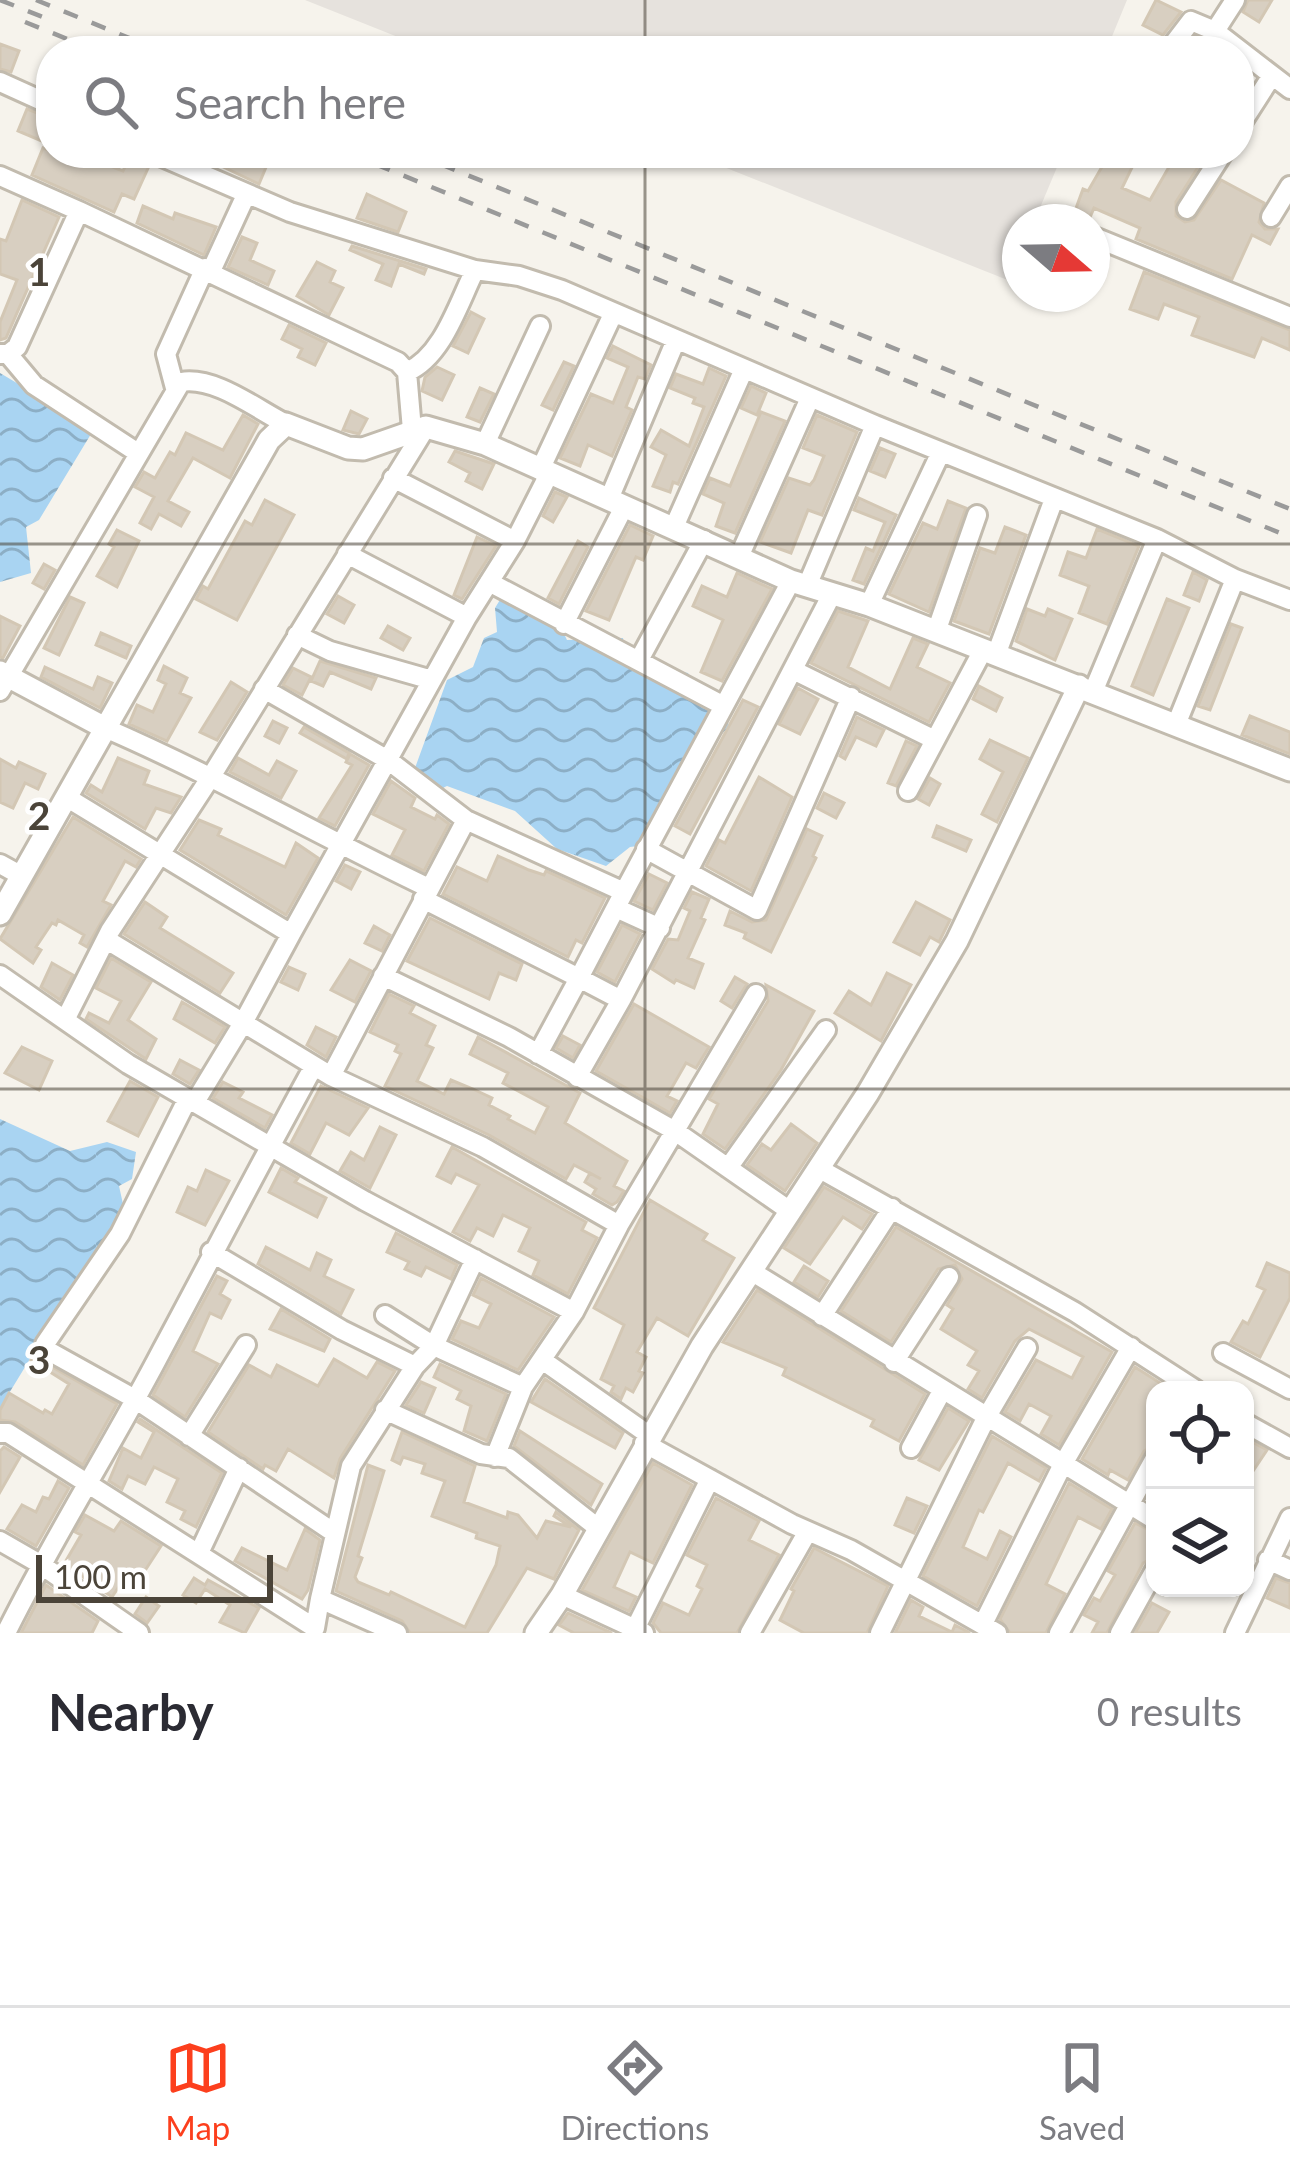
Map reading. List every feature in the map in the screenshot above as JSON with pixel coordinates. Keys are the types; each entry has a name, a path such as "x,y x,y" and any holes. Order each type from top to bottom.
{"street":[{"path":"1215,31 1234,0"},
{"path":"1180,36 1191,21 1221,36"},
{"path":"1254,63 1290,89"},
{"path":"1254,104 1271,77"},
{"path":"0,82 36,99"},
{"path":"187,168 246,195 475,270 519,276 562,290 940,454 1156,539 1235,579 1290,600"},
{"path":"1186,209 1212,168"},
{"path":"0,176 398,362 407,372 419,428 298,635 107,940 64,1020"},
{"path":"1271,217 1290,186"},
{"path":"175,388 166,355 246,195"},
{"path":"80,211 20,340 4,354 34,385 138,453"},
{"path":"1110,243 1290,317"},
{"path":"407,372 422,365 434,350 475,270"},
{"path":"333,1532 135,1399 44,1346 120,1234 191,1100 243,1024 467,617 515,542 613,314"},
{"path":"484,444 540,326"},
{"path":"564,624 616,503 676,340"},
{"path":"674,527 744,369"},
{"path":"621,1000 212,775 3,680 181,382 199,381 335,444 363,449 419,428 484,444 799,584 869,605 1290,770"},
{"path":"739,557 810,398"},
{"path":"0,914 10,869 66,797 269,440 286,424"},
{"path":"538,1054 722,705 799,584 874,425"},
{"path":"869,605 940,454"},
{"path":"393,478 515,542"},
{"path":"908,791 989,653 1054,499"},
{"path":"935,632 977,515"},
{"path":"536,1633 562,1595 646,1439 868,1093 957,941 1086,689 1156,539"},
{"path":"639,660 704,540"},
{"path":"347,554 467,617"},
{"path":"1176,725 1235,579"},
{"path":"489,582 722,705"},
{"path":"577,1077 660,928 832,594"},
{"path":"298,635 330,652 432,680"},
{"path":"795,670 935,740"},
{"path":"264,689 388,760 466,820 620,900 660,928"},
{"path":"646,849 757,910 851,697"},
{"path":"66,797 291,934"},
{"path":"6,1633 269,1146 383,976 466,820"},
{"path":"107,940 322,1071 483,1147 619,1225"},
{"path":"0,975 64,1020 269,1146 574,1312"},
{"path":"383,976 538,1054 675,1131 790,1211"},
{"path":"495,1457 523,1387 574,1312 619,1225 755,994"},
{"path":"728,1168 826,1030"},
{"path":"818,1168 1182,1381"},
{"path":"822,1316 892,1208"},
{"path":"211,1252 342,1330 415,1366"},
{"path":"3,1437 199,1552 314,1631 351,1466 415,1366 434,1346 475,1259"},
{"path":"751,1271 1146,1514"},
{"path":"895,1362 949,1277"},
{"path":"385,1315 434,1346 523,1387"},
{"path":"189,1436 246,1345"},
{"path":"542,1360 646,1439 710,1479 990,1628 1063,1464 1131,1347"},
{"path":"880,1633 986,1418 1027,1348"},
{"path":"1223,1353 1290,1389"},
{"path":"911,1448 942,1391"},
{"path":"385,1410 521,1466 598,1528"},
{"path":"1254,1428 1290,1448"},
{"path":"199,1552 239,1468"},
{"path":"1060,1633 1146,1475"},
{"path":"562,1595 639,1631 710,1479"},
{"path":"1234,1633 1290,1518"},
{"path":"750,1633 808,1531"},
{"path":"0,1541 40,1564 110,1625 139,1633"},
{"path":"1268,1560 1290,1570"},
{"path":"1120,1633 1146,1586"},
{"path":"320,1599 397,1633"}],"shaded area":[{"path":"305,0 1127,0 1112,36 395,36"},
{"path":"727,168 1057,168 1042,204 1002,204 1002,278"}],"water":[{"path":"0,373 94,429 39,520 26,527 31,573 0,582"},
{"path":"509,585 531,616 554,613 567,640 623,638 626,661 688,673 694,686 723,697 729,727 695,759 653,844 630,847 606,866 557,849 515,811 447,786 434,792 411,779 447,680 473,667 484,638 497,632 495,608"},
{"path":"0,1119 70,1151 107,1142 136,1152 132,1179 119,1186 127,1222 114,1245 93,1254 79,1294 66,1300 0,1408"}],"building":[{"path":"1156,0 1181,12 1163,35 1143,25"},
{"path":"1248,0 1272,0 1259,22 1243,12"},
{"path":"0,44 19,51 11,72 0,69"},
{"path":"27,109 36,112 36,139 18,131"},
{"path":"36,165 123,171 148,168 134,199 122,194 114,212 32,175"},
{"path":"225,168 266,168 259,184"},
{"path":"1101,168 1132,168 1122,188 1150,200 1168,168 1198,168 1176,202 1176,216 1185,222 1194,220 1221,180 1264,203 1259,222 1265,229 1278,229 1270,244 1252,235 1232,279 1136,239 1140,228 1110,215 1110,204 1078,204 1083,189 1088,191"},
{"path":"367,194 406,212 398,232 357,218"},
{"path":"22,200 59,217 6,338 0,340 0,322 17,280 0,274 0,239 6,241"},
{"path":"143,206 173,219 175,213 216,227 204,255 137,223"},
{"path":"242,237 257,243 250,260 274,271 268,285 228,267"},
{"path":"352,246 426,269 424,274 399,264 391,286 376,280 383,264 350,250"},
{"path":"317,262 335,271 330,282 343,288 329,315 297,296"},
{"path":"1144,272 1290,330 1290,350 1262,338 1254,357 1192,335 1199,317 1164,304 1158,319 1130,309"},
{"path":"471,312 484,319 468,353 453,346"},
{"path":"289,325 326,343 315,365 298,357 302,349 282,339"},
{"path":"613,346 651,365 645,379 638,377 626,407 632,410 612,456 588,445 580,466 560,458 591,394 613,403 628,367 607,358"},
{"path":"564,362 574,366 553,410 542,405"},
{"path":"437,367 454,375 442,400 422,391 425,377"},
{"path":"709,368 726,376 678,484 673,482 670,492 653,486 666,455 651,447 661,430 689,446 704,407 670,388 676,374 703,384"},
{"path":"751,386 766,393 757,415 741,408"},
{"path":"480,388 494,394 480,422 467,417"},
{"path":"351,411 367,419 359,434 343,430"},
{"path":"761,412 785,421 735,533 716,526 724,503 703,494 710,478 730,486"},
{"path":"243,415 258,424 230,478 193,458 168,501 189,512 181,526 159,514 151,529 140,523 154,497 135,487 144,472 155,478 186,433 223,450"},
{"path":"817,415 857,432 822,515 808,510 791,553 760,542 789,478 810,485 814,480 824,456 803,448"},
{"path":"880,448 895,454 885,477 870,471"},
{"path":"455,451 494,464 482,489 466,481 470,473 449,462"},
{"path":"555,492 567,497 553,522 543,516"},
{"path":"859,498 896,515 864,584 853,580 866,548 873,551 885,522 854,510"},
{"path":"265,500 294,515 237,620 196,599 203,586 208,589 245,521 252,525"},
{"path":"948,501 966,508 929,612 889,594 923,523 937,529"},
{"path":"630,525 653,536 643,560 636,557 609,620 586,611"},
{"path":"1005,527 1026,535 989,634 954,621 980,548 995,553"},
{"path":"1097,529 1139,546 1107,624 1079,613 1089,586 1060,575 1068,552 1086,558"},
{"path":"117,530 139,541 117,587 97,576 114,547 109,544"},
{"path":"477,537 496,546 462,599 454,595"},
{"path":"578,541 588,547 559,604 548,598"},
{"path":"44,564 55,570 44,589 33,583"},
{"path":"1193,572 1207,580 1199,601 1184,595"},
{"path":"737,573 772,589 722,681 701,672 723,620 693,606 702,586 727,597"},
{"path":"338,596 354,605 344,623 327,614"},
{"path":"70,597 84,603 59,655 44,648"},
{"path":"1167,599 1189,608 1153,695 1132,686"},
{"path":"1027,609 1045,616 1048,609 1072,619 1055,660 1016,641"},
{"path":"838,611 868,621 848,667 890,689 913,638 928,644 917,667 950,683 929,722 811,663"},
{"path":"0,616 20,626 3,658 0,657"},
{"path":"1231,624 1242,628 1210,710 1198,706"},
{"path":"388,626 410,638 403,650 381,638"},
{"path":"101,633 131,646 126,658 96,645"},
{"path":"320,661 376,678 371,689 330,672 323,686 311,681"},
{"path":"164,666 187,678 180,693 191,698 167,741 129,724 137,705 153,712 166,684 158,680"},
{"path":"45,667 93,689 98,677 112,683 100,708 41,677"},
{"path":"293,668 311,677 302,695 283,685"},
{"path":"231,682 247,692 217,740 200,732"},
{"path":"979,686 1002,698 996,711 973,699"},
{"path":"798,688 818,699 800,734 779,724"},
{"path":"743,700 758,707 690,834 675,826"},
{"path":"1250,716 1290,732 1290,754 1242,735"},
{"path":"857,717 884,730 876,746 856,737 845,759 840,756"},
{"path":"273,721 287,728 279,743 265,736"},
{"path":"304,727 349,753 347,759 300,733"},
{"path":"990,740 1028,758 997,822 982,814 1003,772 980,759"},
{"path":"906,741 917,746 896,786 888,783"},
{"path":"350,754 369,765 335,826 319,818 352,765 346,762"},
{"path":"118,758 149,771 144,784 181,797 171,813 156,808 145,829 86,793 91,785 102,792"},
{"path":"238,758 269,775 277,761 296,771 281,798 230,772"},
{"path":"0,759 45,774 38,789 25,783 13,808 0,802"},
{"path":"759,777 792,797 751,891 706,866 719,840 725,843"},
{"path":"930,778 940,784 929,805 918,799"},
{"path":"391,781 415,798 411,807 449,824 424,871 392,855 405,830 373,814"},
{"path":"824,793 844,803 836,818 817,808"},
{"path":"73,817 141,859 136,867 125,861 103,901 111,905 87,947 80,943 84,935 58,920 36,947 41,950 33,963 0,939"},
{"path":"199,820 221,829 218,835 285,867 296,843 318,858 286,915 180,850"},
{"path":"937,826 971,840 966,851 933,837"},
{"path":"807,829 822,836 816,858 771,952 744,938 746,933 725,925 730,911 752,922 766,920"},
{"path":"498,856 605,898 582,943 576,940 568,957 443,894 457,867 487,881"},
{"path":"345,865 360,872 351,889 336,881"},
{"path":"649,874 667,883 653,910 634,901"},
{"path":"692,892 709,899 688,958 703,964 694,988 674,983 652,969 668,939 678,940"},
{"path":"145,902 167,917 160,928 233,973 220,993 124,934"},
{"path":"916,902 950,920 939,942 930,937 920,955 894,942"},
{"path":"430,918 522,964 516,980 499,973 489,999 407,961"},
{"path":"622,925 640,934 615,982 597,972"},
{"path":"374,926 390,935 382,951 365,943"},
{"path":"111,958 151,982 128,1020 156,1039 146,1059 86,1019 89,1013 109,1023 121,1001 96,988"},
{"path":"350,960 371,971 355,1002 331,990"},
{"path":"52,963 73,975 60,1000 41,987"},
{"path":"289,967 305,974 298,990 281,982"},
{"path":"887,973 911,985 881,1041 835,1013 849,991 871,1005"},
{"path":"735,977 747,984 732,1008 721,1001"},
{"path":"766,985 814,1011 781,1070 725,1149 703,1134 718,1104 709,1099 768,1001"},
{"path":"389,994 414,1006 410,1013 435,1026 426,1045 433,1048 417,1081 444,1094 451,1080 473,1089 492,1098 489,1105 510,1116 508,1119 535,1133 548,1107 503,1083 508,1073 470,1054 478,1037 580,1093 565,1123 627,1161 614,1186 624,1191 617,1202 612,1205 593,1194 596,1189 585,1182 590,1173 574,1165 566,1179 489,1135 385,1086 401,1054 395,1051 398,1045 370,1032"},
{"path":"182,1002 225,1027 215,1043 174,1019"},
{"path":"634,1004 709,1047 696,1068 686,1063 667,1096 677,1101 670,1113 596,1071"},
{"path":"316,1027 336,1037 326,1057 307,1045"},
{"path":"563,1036 580,1045 573,1058 556,1048"},
{"path":"22,1047 52,1061 39,1090 5,1073"},
{"path":"180,1060 199,1070 190,1084 173,1074"},
{"path":"130,1081 158,1097 138,1136 108,1121"},
{"path":"223,1082 243,1092 239,1098 272,1115 265,1128 213,1098"},
{"path":"321,1086 368,1108 349,1135 326,1123 310,1154 291,1143"},
{"path":"791,1124 817,1143 785,1191 747,1165 762,1144 771,1150"},
{"path":"380,1127 396,1135 370,1188 340,1171 351,1152 364,1160"},
{"path":"452,1147 586,1222 582,1230 597,1238 568,1294 533,1275 539,1261 519,1251 530,1228 503,1215 493,1236 477,1228 470,1241 453,1232 479,1185 456,1174 451,1183 437,1176"},
{"path":"281,1168 298,1178 295,1182 326,1198 317,1217 269,1192"},
{"path":"206,1170 229,1181 205,1225 177,1212 188,1187 197,1191"},
{"path":"824,1187 872,1214 862,1229 843,1217 810,1264 784,1248"},
{"path":"650,1200 707,1234 703,1240 734,1258 688,1336 657,1318 637,1352 646,1357 639,1371 643,1373 633,1392 626,1388 621,1399 611,1392 614,1386 601,1379 624,1325 594,1308"},
{"path":"896,1227 1112,1352 1059,1445 1041,1434 1051,1416 1029,1404 1020,1421 1005,1412 1036,1360 1072,1378 1083,1357 1029,1329 1015,1341 982,1398 968,1389 979,1371 968,1365 977,1351 941,1329 953,1309 947,1305 962,1279 955,1265 938,1269 891,1342 841,1311"},
{"path":"396,1233 457,1265 451,1279 426,1267 421,1276 405,1269 409,1262 387,1252"},
{"path":"266,1247 310,1270 317,1253 331,1260 324,1276 353,1290 341,1314 258,1264"},
{"path":"1267,1263 1290,1273 1290,1298 1260,1357 1231,1342 1243,1321 1248,1324 1265,1290 1257,1286"},
{"path":"804,1266 828,1281 818,1297 794,1282"},
{"path":"217,1276 227,1281 220,1294 230,1300 221,1318 210,1313 193,1351 218,1364 185,1417 153,1395"},
{"path":"481,1278 554,1317 518,1370 452,1339 461,1321 479,1328 491,1304 473,1295"},
{"path":"757,1290 925,1394 899,1441 871,1426 874,1420 783,1375 786,1368 723,1342"},
{"path":"281,1309 330,1339 324,1351 270,1329"},
{"path":"33,1356 117,1404 83,1465 15,1422 0,1420 9,1393 52,1414 69,1384 31,1360"},
{"path":"334,1359 367,1378 377,1362 395,1371 340,1459 334,1478 288,1449 276,1471 265,1465 263,1469 208,1432 249,1365 271,1377 277,1365 318,1386"},
{"path":"440,1364 506,1394 487,1441 464,1431 471,1406 457,1399 461,1391 434,1377"},
{"path":"1135,1367 1157,1381 1146,1381 1146,1450 1128,1480 1110,1470 1108,1475 1082,1459"},
{"path":"545,1379 623,1433 615,1448 531,1402"},
{"path":"421,1382 435,1388 424,1413 406,1405"},
{"path":"948,1408 969,1421 939,1470 919,1460"},
{"path":"140,1419 222,1473 196,1527 181,1519 185,1511 167,1502 178,1479 154,1467 145,1484 128,1476 122,1489 109,1481 123,1448 141,1458 154,1432"},
{"path":"520,1431 602,1484 591,1505 514,1446"},
{"path":"402,1432 475,1466 464,1502 507,1518 508,1512 518,1515 537,1538 546,1521 571,1527 554,1516 556,1512 579,1530 554,1579 527,1568 487,1633 410,1633 402,1621 336,1591 368,1465 384,1471 358,1556 362,1558 355,1577 358,1582 465,1627 496,1565 500,1546 432,1516 445,1481 422,1473 425,1464 403,1457 400,1464 392,1460"},
{"path":"992,1436 1046,1468 1039,1481 1008,1463 983,1512 979,1510 963,1547 987,1559 1000,1531 1011,1537 977,1606 923,1576"},
{"path":"1254,1443 1267,1450 1254,1470"},
{"path":"4,1447 20,1457 0,1492 0,1451"},
{"path":"653,1463 692,1485 653,1563 630,1552 614,1587 636,1597 629,1611 582,1590"},
{"path":"58,1481 69,1488 36,1546 7,1529 22,1505 36,1512"},
{"path":"1069,1483 1112,1509 1101,1529 1078,1517 1046,1584 1065,1594 1046,1633 1010,1633 1000,1619"},
{"path":"716,1498 759,1521 749,1540 779,1555 737,1633 661,1633 653,1623 663,1603 689,1615 702,1589 697,1586 707,1565 687,1555"},
{"path":"907,1498 927,1506 914,1533 895,1525"},
{"path":"85,1515 114,1531 121,1521 161,1546 133,1589 122,1582 112,1597 64,1564 81,1535 75,1532"},
{"path":"1135,1523 1146,1528 1146,1562 1107,1633 1092,1633 1098,1622 1084,1615 1094,1598 1100,1601 1115,1575 1108,1571"},
{"path":"305,1529 320,1540 302,1599 235,1561 242,1548 287,1570"},
{"path":"814,1548 888,1586 867,1633 804,1633 780,1620"},
{"path":"194,1578 205,1585 208,1580 259,1608 245,1633 220,1622 230,1605 205,1589 196,1603 183,1595"},
{"path":"1276,1578 1290,1583 1290,1608 1267,1598"},
{"path":"46,1585 98,1621 92,1633 21,1633"},
{"path":"146,1597 159,1606 147,1623 135,1614"},
{"path":"911,1600 923,1607 919,1616 952,1632 955,1625 970,1633 895,1633"},
{"path":"1152,1603 1169,1612 1157,1633 1135,1633"},
{"path":"568,1613 612,1633 574,1633 559,1625"}],"railway":[{"path":"0,0 48,19"},
{"path":"36,0 124,36"},
{"path":"25,22 60,36"},
{"path":"385,168 1290,537"},
{"path":"450,168 1290,509"}]}
